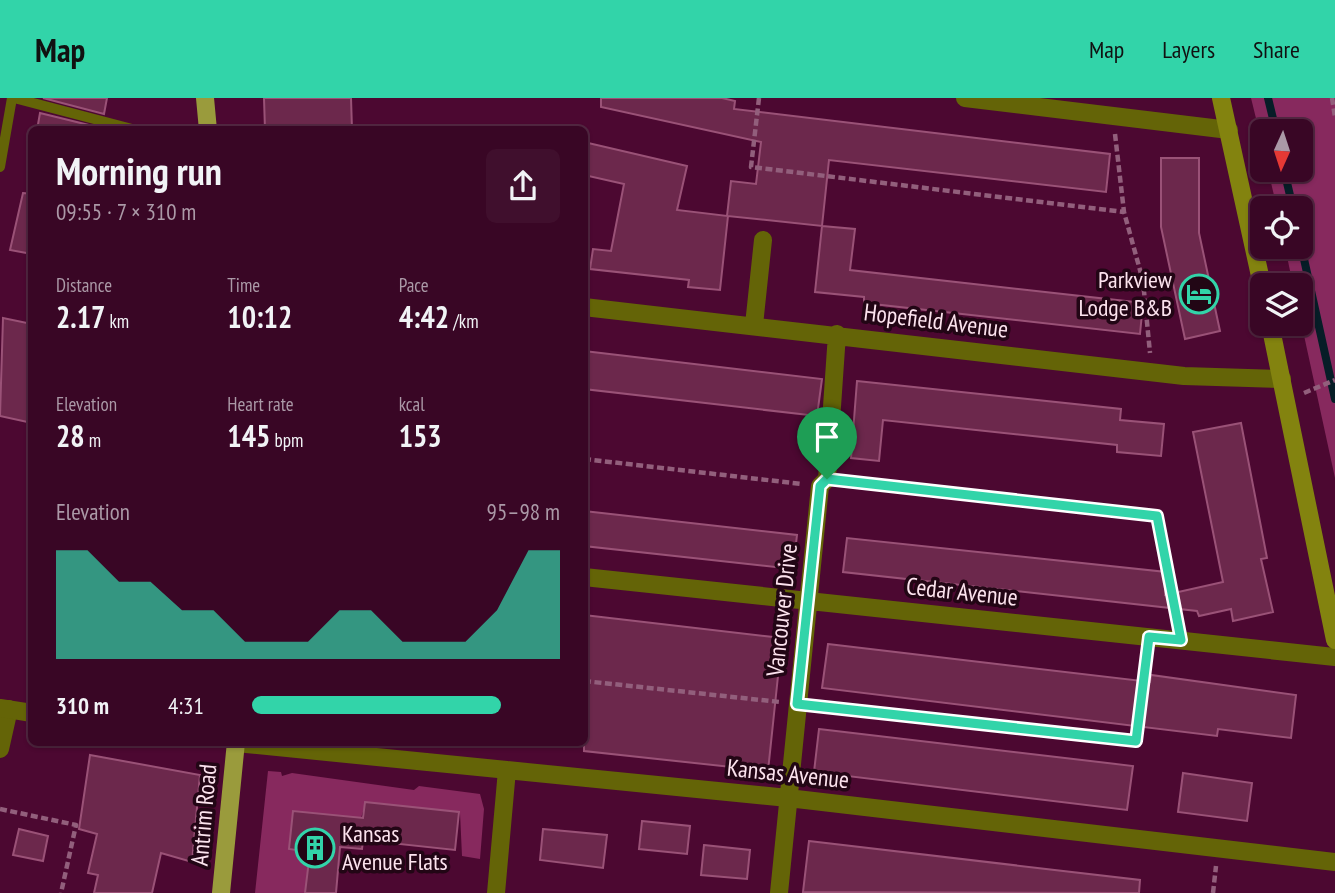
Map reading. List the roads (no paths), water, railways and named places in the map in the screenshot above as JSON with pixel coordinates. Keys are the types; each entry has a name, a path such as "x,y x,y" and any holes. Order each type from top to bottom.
{"main road":[{"path":"205,98 208,126"},
{"path":"1222,98 1259,273"},
{"path":"1273,336 1335,640"},
{"name":"Antrim Road","path":"221,893 233,746"}],"street":[{"path":"965,98 1229,130"},
{"path":"754,325 763,240"},
{"name":"Hopefield Avenue","path":"588,307 1147,371 1282,379"},
{"name":"Vancouver Drive","path":"779,893 807,599 823,482 837,334"},
{"name":"Cedar Avenue","path":"588,577 1335,657"},
{"path":"0,749 4,709 28,712"},
{"name":"Kansas Avenue","path":"308,746 364,749 507,770 788,798 1335,862"},
{"path":"496,893 507,770"}],"lane":[{"path":"0,167 13,98 121,126"}],"waterway":[{"path":"1268,98 1273,119"},
{"path":"1287,182 1290,196"},
{"path":"1304,259 1335,399"}],"place":[{"name":"Parkview Lodge B&B","path":"1199,294"},
{"name":"Kansas Avenue Flats","path":"315,848"}]}
